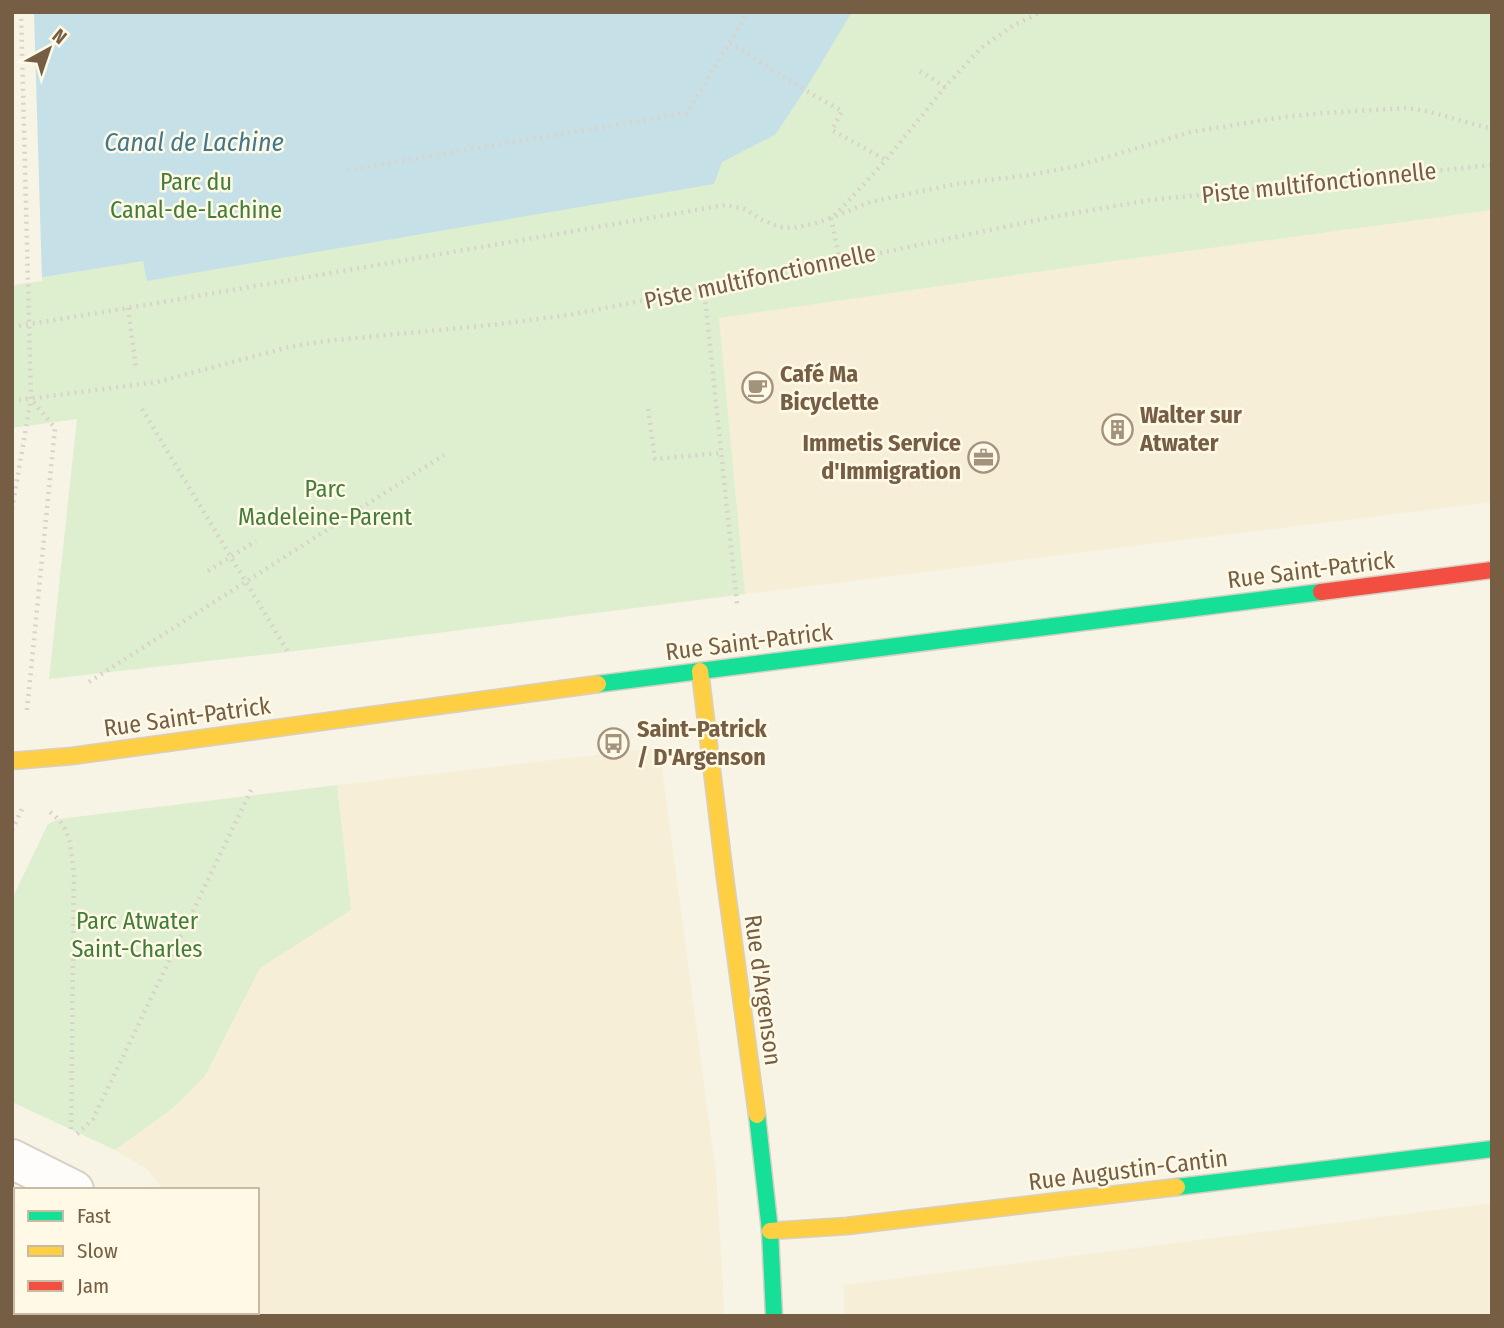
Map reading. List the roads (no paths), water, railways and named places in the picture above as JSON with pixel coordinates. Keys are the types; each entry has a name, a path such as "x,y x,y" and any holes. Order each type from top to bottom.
{"main road":[{"name":"Rue Saint-Patrick","path":"12,761 86,754 700,671 1492,570"},
{"name":"Rue d'Argenson","path":"700,671 770,1231 774,1316"},
{"name":"Rue Augustin-Cantin","path":"770,1231 847,1226 1492,1149"}],"street":[{"path":"12,1159 70,1188"}],"water":[{"name":"Canal de Lachine","path":"12,12 852,12 775,135 722,162 714,184 147,281 143,261 12,282"}],"place":[{"name":"Café Ma Bicyclette","path":"757,388"},
{"name":"Walter sur Atwater","path":"1117,429"},
{"name":"Immetis Service d'Immigration","path":"984,457"},
{"name":"Saint-Patrick / D'Argenson","path":"614,743"}],"park label":[{"name":"Parc du Canal-de-Lachine","path":"196,196"},
{"name":"Parc Madeleine-Parent","path":"325,503"},
{"name":"Parc Atwater Saint-Charles","path":"137,935"}]}
